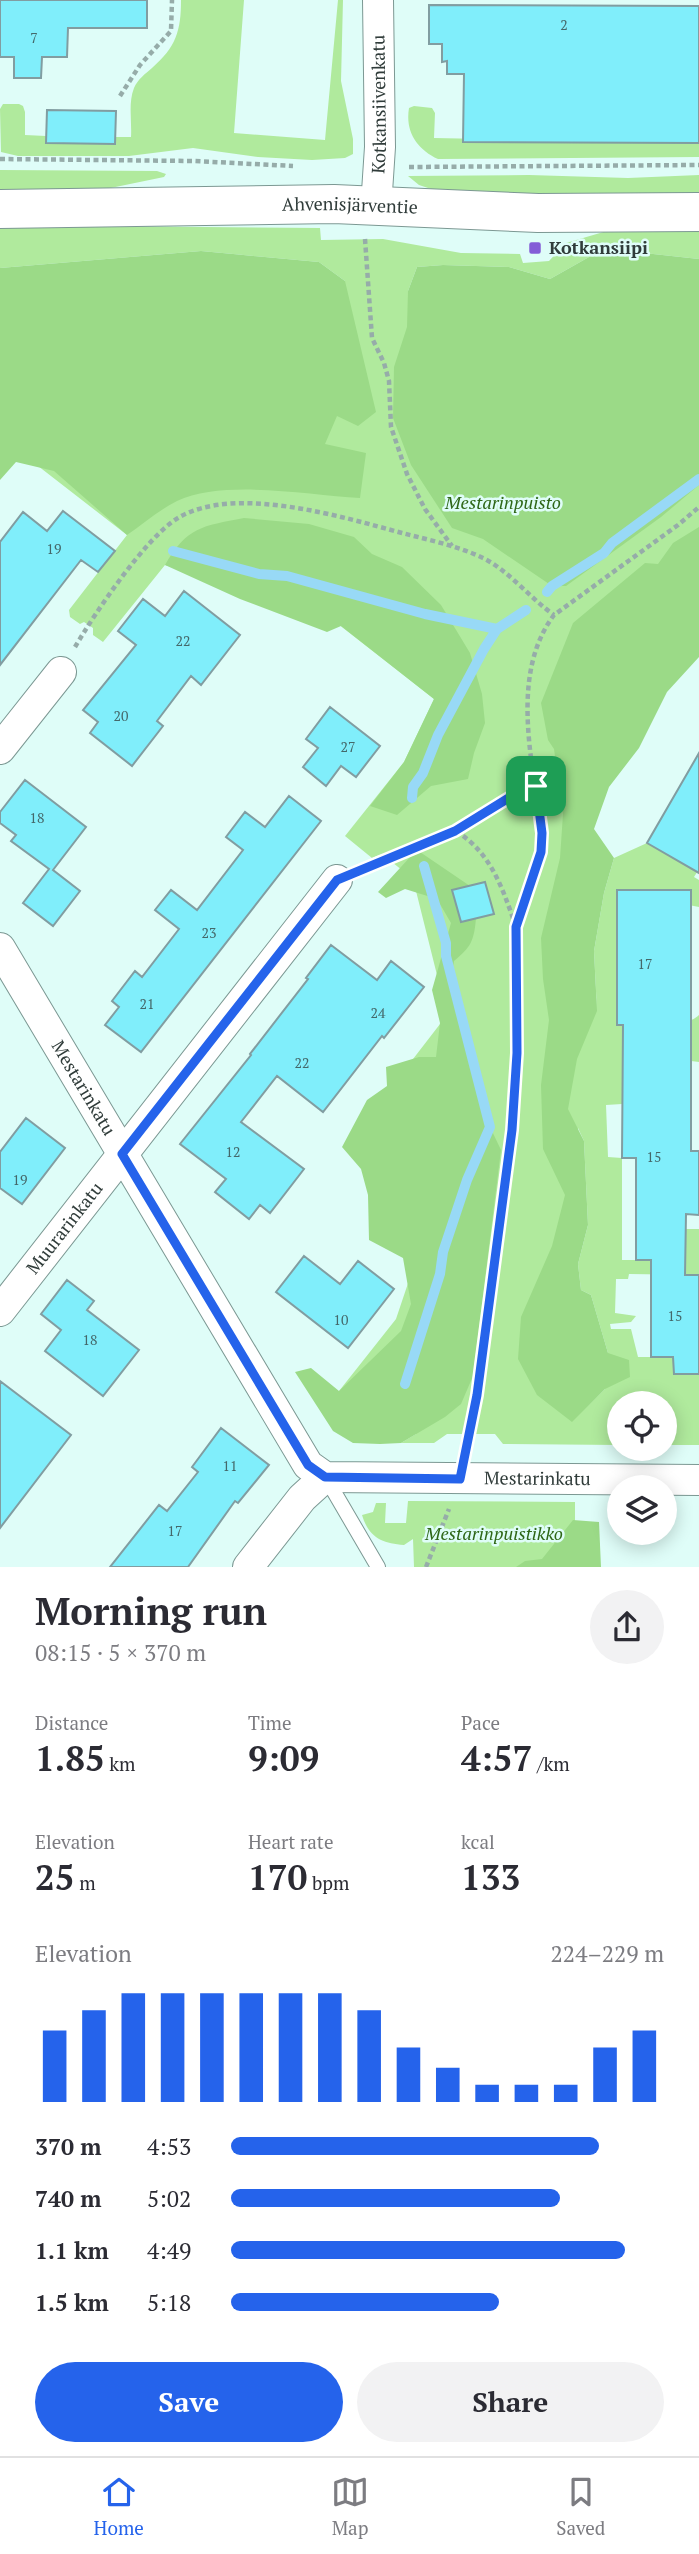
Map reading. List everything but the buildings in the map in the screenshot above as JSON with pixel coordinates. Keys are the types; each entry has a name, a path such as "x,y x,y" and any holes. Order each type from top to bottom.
{"main road":[{"name":"Ahvenisjärventie","path":"0,209 334,204 370,221 538,214 699,212"}],"street":[{"name":"Kotkansiivenkatu","path":"370,221 380,147 378,0"},
{"path":"0,749 61,671"},
{"name":"Muurarinkatu","path":"0,1311 337,880"},
{"name":"Mestarinkatu","path":"0,948 308,1465 325,1477 699,1480"},
{"path":"248,1567 302,1498 325,1477"}],"lane":[{"path":"325,1477 378,1567"}],"path":[{"path":"120,96 141,65 171,32 172,0"},
{"path":"370,221 372,338 389,381 391,427 407,474 425,509 453,546"},
{"path":"61,671 88,625 144,551 167,526 192,511 234,504 308,509 453,546 485,558 554,615"},
{"path":"516,927 541,852 542,833 530,736 527,684 531,660 545,627 554,615 678,526 699,507"},
{"path":"337,880 455,831 520,791 536,786"},
{"path":"426,1567 460,1479 477,1395 512,1130 517,1053 516,927 503,889 484,855 471,841 455,831"}],"green space":[{"path":"181,0 244,0 234,133 325,140 338,0 343,0 341,81 353,139 353,154 345,158 312,160 258,157 193,148 129,156 18,156 1,152 0,109 3,104 23,106 25,135 46,136 46,143 115,144 116,137 131,137 134,88 167,53 176,38"},
{"path":"409,108 432,108 435,113 434,138 699,143 699,157 438,159 414,139 408,117"},
{"path":"0,170 157,171 166,174 164,177 96,191 0,190"},
{"path":"699,175 699,194 434,190 419,185 408,176 628,178"},
{"name":"Mestarinpuisto","path":"0,225 320,228 321,240 383,239 461,253 520,254 523,263 549,261 566,243 617,228 699,227 699,259 644,253 589,257 550,279 509,267 417,267 408,291 408,307 699,308 699,600 578,753 597,1011 594,951 604,893 614,858 647,843 696,871 699,869 694,877 699,880 699,907 617,891 617,1025 672,1025 692,1020 699,1015 699,1062 691,1061 691,1049 622,1104 606,1105 608,1157 622,1158 622,1260 685,1260 686,1229 699,1229 699,1275 629,1274 628,1279 616,1279 615,1313 636,1316 631,1322 610,1324 611,1329 631,1329 638,1357 673,1357 674,1374 699,1374 699,1445 677,1445 677,1391 607,1391 607,1445 503,1444 495,1434 447,1434 434,1443 401,1443 416,1434 324,1410 396,1319 435,1203 403,1072 447,1015 413,879 382,854 372,858 345,836 404,762 434,699 324,613 165,565 103,642 93,635 93,628 70,617 69,610 127,535 11,445 345,281 319,262 201,251 0,268","holes":["578,1128 584,1141 588,1225 578,1264 581,1290 591,1295 608,1353 605,1389 576,1417"]},
{"path":"201,251 319,262 345,281 376,412 358,426 337,416 325,444 366,453 360,498 267,490 196,494 177,501 127,535 54,471 16,462 0,480 0,268"},
{"path":"644,253 699,259 699,485 661,517 566,586 552,586 483,539 452,528 411,465 393,418 394,367 407,327 408,291 417,267 509,267 550,279 589,257"},
{"path":"244,518 309,524 354,537 372,554 402,567 441,605 470,653 482,694 485,723 468,779 431,786 397,815 370,806 404,762 434,699 341,626 327,632 240,599 165,565 181,543 197,530"},
{"path":"699,527 699,657 667,692 639,748 609,787 594,829 614,858 604,893 594,951 597,1011 577,1059 568,1109 584,1141 588,1225 578,1264 581,1290 591,1295 608,1353 629,1360 630,1377 605,1389 572,1422 537,1395 518,1359 521,1317 552,1246 565,1195 543,1149 541,1085 549,1020 541,938 560,858 563,814 554,749 548,740 541,703 573,623 645,563 658,564 673,543"},
{"path":"420,852 470,886 452,891 461,922 476,918 471,943 454,961 452,973 490,1127 501,1150 473,1376 461,1404 445,1417 401,1443 353,1443 333,1431 295,1372 311,1368 339,1391 401,1331 411,1304 403,1258 369,1240 368,1195 361,1169 342,1147 367,1100 387,1086 386,1067 419,1057 436,1057 440,1023 432,990 451,923 437,899 405,889 386,898 378,892 411,856"},
{"name":"Mestarinpuistikko","path":"408,1501 575,1502 575,1567 414,1567 413,1539 404,1545 383,1541 368,1529 362,1515 373,1512 376,1503 386,1503 385,1523 406,1523"},
{"path":"573,1520 599,1522 601,1567 516,1567 525,1561 542,1559"}],"waterway":[{"path":"547,592 552,586 604,553 612,543 699,479"},
{"path":"173,551 259,574 287,576 425,614 497,629 526,610"},
{"path":"412,798 413,787 423,773 438,735 497,629"},
{"path":"405,1384 440,1274 443,1252 467,1180 490,1127 446,956 446,943 424,866"}],"place":[{"name":"Kotkansiipi","path":"535,248"}],"route":[{"path":"536,786 542,833 541,852 516,927 517,1053 512,1130 477,1395 460,1479 325,1477 308,1465 122,1154 337,880 455,831 520,791 536,786"}]}
